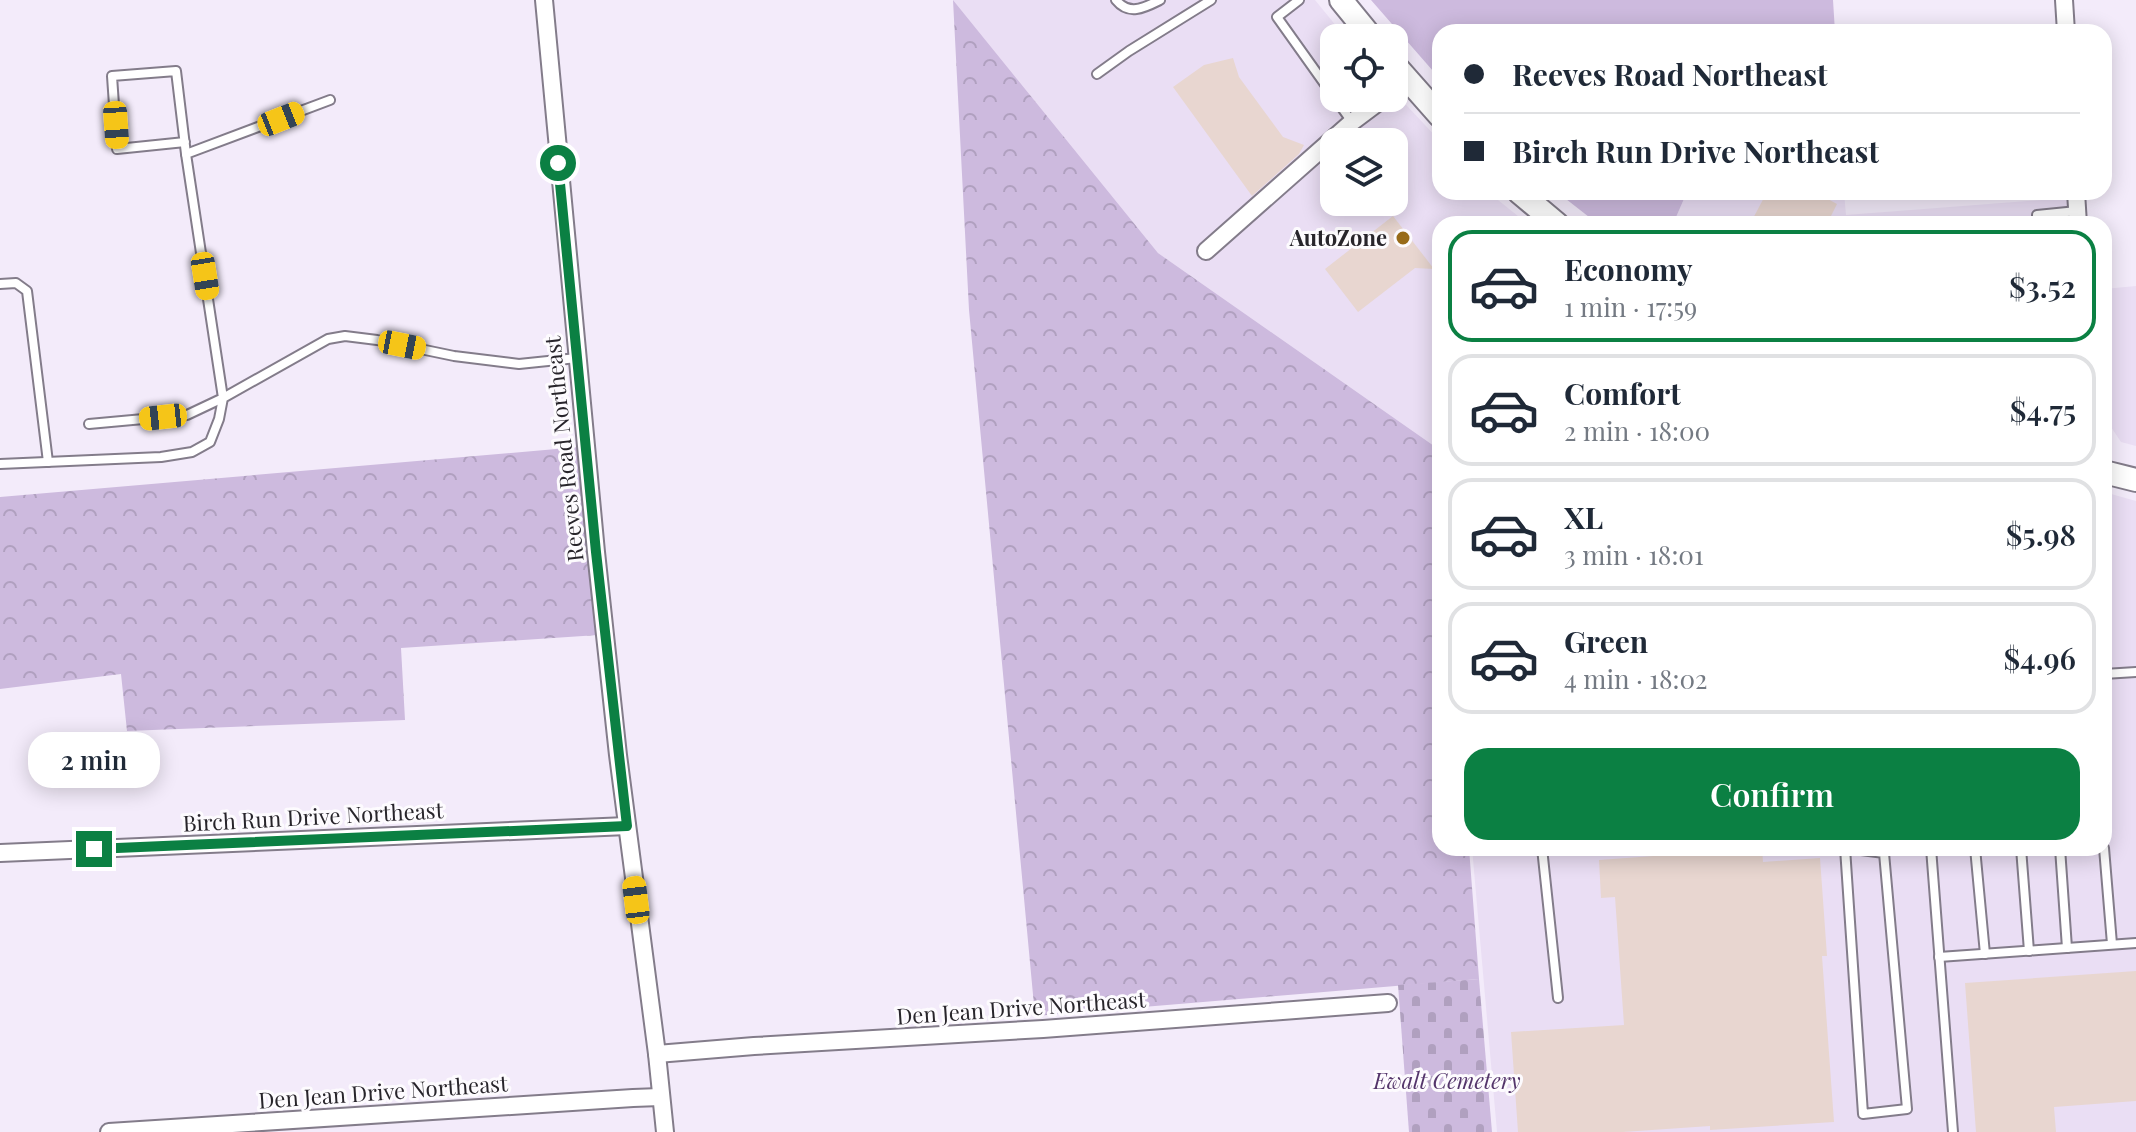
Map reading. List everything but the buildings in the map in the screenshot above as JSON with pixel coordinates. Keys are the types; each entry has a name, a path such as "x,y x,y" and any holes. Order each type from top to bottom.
{"main road":[{"path":"1341,0 1361,24"},
{"path":"1408,86 1432,109"},
{"path":"1528,200 1548,216"},
{"path":"2112,474 2136,480"}],"street":[{"name":"Reeves Road Northeast","path":"544,0 605,632 665,1132"},
{"path":"2064,0 2066,24"},
{"path":"1206,251 1365,112"},
{"name":"Birch Run Drive Northeast","path":"0,853 627,826"},
{"name":"Den Jean Drive Northeast","path":"657,1054 1388,1003"},
{"name":"Den Jean Drive Northeast","path":"109,1132 660,1097"}],"lane":[{"path":"1116,0 1121,7 1134,10 1160,0"},
{"path":"1097,74 1211,0"},
{"path":"1299,0 1277,17 1320,78"},
{"path":"0,464 161,457 192,452 210,442 223,398 176,71 112,76 117,149 185,142"},
{"path":"186,154 330,100"},
{"path":"1344,112 1352,122"},
{"path":"0,284 16,283 27,291 48,462"},
{"path":"89,424 187,415 328,339 345,336 454,356 519,364 577,358"},
{"path":"2112,674 2136,672"},
{"path":"1543,856 1558,998"},
{"path":"1846,856 1863,1114 1907,1109 1884,856"},
{"path":"1932,856 1953,1132"},
{"path":"1976,856 1985,954"},
{"path":"2022,856 2029,951"},
{"path":"2061,856 2067,948"},
{"path":"2105,856 2112,944"},
{"path":"1939,957 2136,943"}],"shaded area":[{"path":"953,0 1315,0 1335,24 1320,24 1320,112 1408,112 1408,107 1432,132 1432,200 1498,200 1518,216 1432,216 1432,445 1158,253"},
{"path":"1684,200 1845,200 1846,215 2068,200 2069,216 1676,216"},
{"path":"2136,286 2136,446 2121,442 2112,428 2112,288"},
{"path":"2112,494 2136,501 2136,1132 1497,1132 1473,856 2112,856"}],"green space":[{"path":"953,0 1158,253 1432,445 1432,856 1470,856 1479,979 1035,1016 969,310"},
{"path":"1371,0 1833,0 1834,24 1432,24 1432,70 1408,42 1408,24 1392,24"},
{"path":"1567,200 1684,200 1676,216 1588,216"},
{"path":"579,447 598,635 401,648 405,720 127,731 121,674 0,689 0,497"},
{"name":"Ewalt Cemetery","path":"1479,979 1492,1132 1409,1132 1398,985"}],"place":[{"name":"AutoZone","path":"1403,238"}],"route":[{"path":"94,849 627,826 596,552 558,163"}]}
